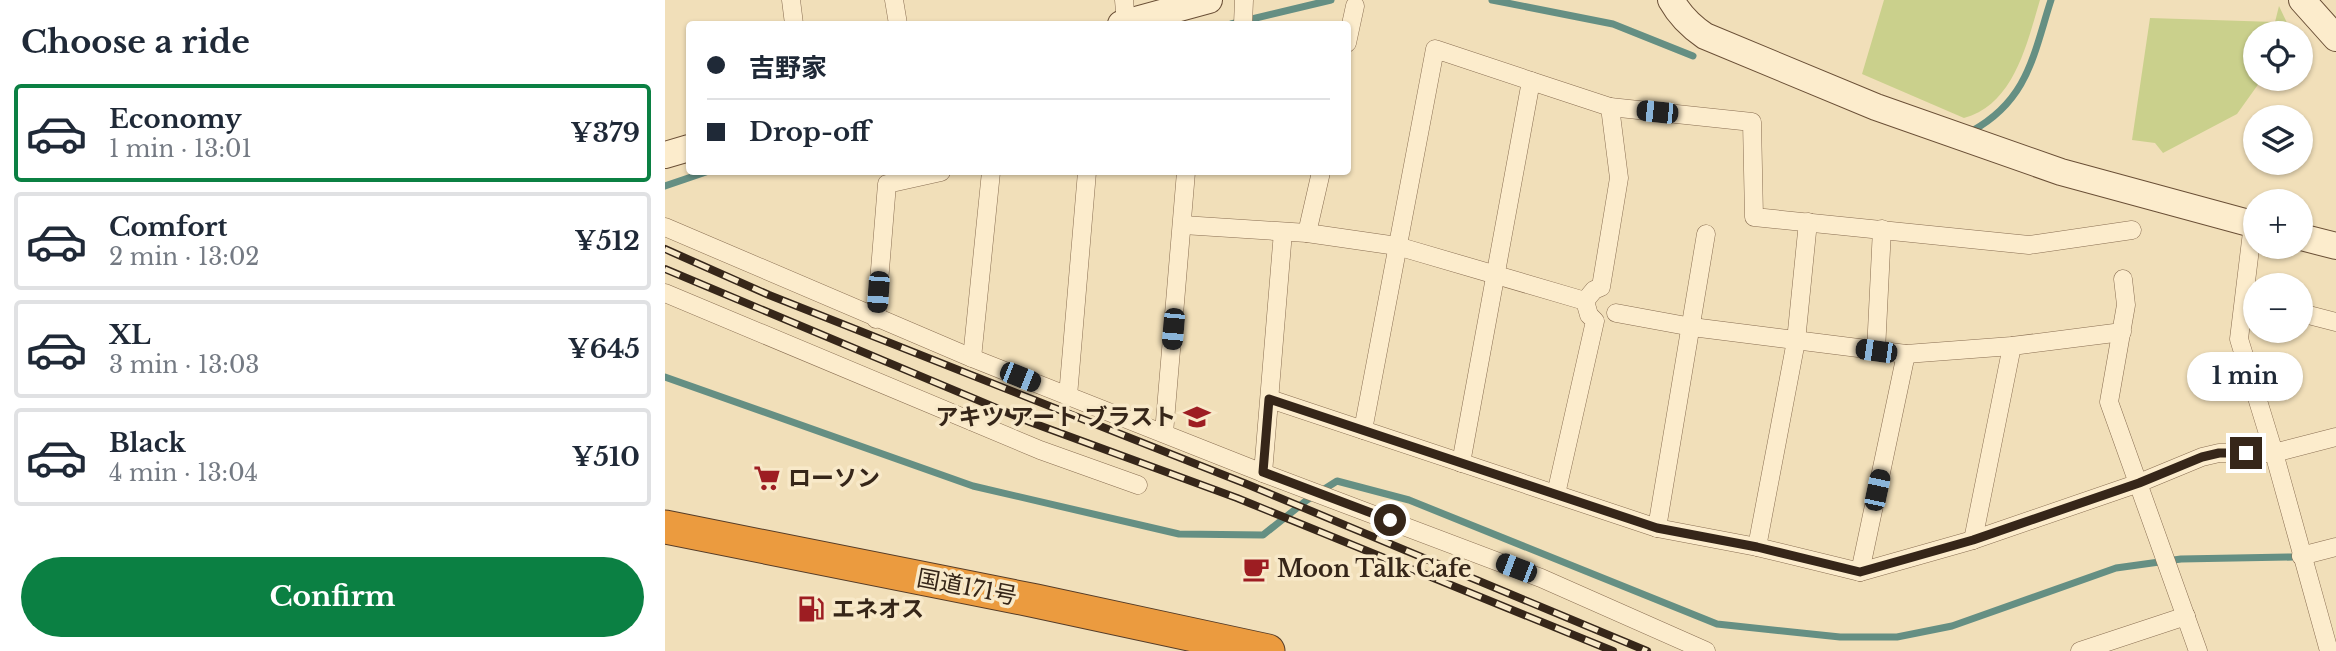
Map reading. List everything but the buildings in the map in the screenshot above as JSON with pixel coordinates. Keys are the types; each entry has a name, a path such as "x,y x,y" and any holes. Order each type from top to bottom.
{"highway":[{"name":"国道171号","path":"665,527 1037,601 1268,651"}],"street":[{"path":"790,0 794,21"},
{"path":"894,0 898,21"},
{"path":"1124,16 1209,0"},
{"path":"1671,0 1692,28 1705,36 1876,107 2060,172 2243,221"},
{"path":"1351,24 1355,5"},
{"path":"2318,11 2336,38"},
{"path":"1363,430 1436,49 1610,107 1752,122 1754,217 2029,245 2131,230"},
{"path":"1461,463 1531,81"},
{"path":"1601,287 1619,178 1610,107"},
{"path":"665,155 686,149"},
{"path":"876,318 887,184 928,175"},
{"path":"972,358 991,175"},
{"path":"1068,396 1087,175"},
{"path":"1164,433 1187,175"},
{"path":"1307,233 1320,175"},
{"path":"1757,547 1796,341 1808,222"},
{"path":"1183,225 1307,233 1397,246 1585,301"},
{"path":"665,227 972,358 1541,578 1706,651"},
{"path":"1876,351 1882,229"},
{"path":"1263,472 1283,232"},
{"path":"1657,528 1706,233"},
{"path":"2313,240 2336,246"},
{"path":"2123,279 2126,305 2109,402 2172,572 2198,651"},
{"path":"1585,301 1594,290 1601,287"},
{"path":"1595,321 1610,318 1616,313 1618,305 1610,292 1601,287"},
{"path":"665,293 1040,450 1138,485"},
{"path":"1585,301 1589,315 1595,321"},
{"path":"1616,313 1692,327 1906,354 2012,346 2122,332"},
{"path":"2313,316 2336,322"},
{"path":"1556,494 1595,321"},
{"path":"2243,322 2238,339 2274,453 2329,651"},
{"path":"1973,540 2012,346"},
{"path":"1860,572 1906,354"},
{"path":"1269,399 1657,528 1757,547 1860,572 1973,540 2139,483 2211,455 2274,453 2336,437"},
{"path":"2301,556 2336,547"},
{"path":"2080,651 2186,616"}],"green space":[{"path":"1884,0 2040,0 2030,35 2007,86 1981,111 1964,118 1862,74"},
{"path":"2279,6 2286,21 2275,21"},
{"path":"2150,18 2244,21 2243,91 2253,91 2237,114 2163,153 2155,143 2132,140"}],"waterway":[{"path":"1244,21 1331,0"},
{"path":"1492,0 1613,24 1693,56"},
{"path":"1972,131 1991,119 2017,91 2033,58 2051,0"},
{"path":"665,186 697,175"},
{"path":"665,377 973,486 1179,534 1263,535 1307,500 1337,481 1409,500 1717,624 1840,637 1897,637 1952,626 2116,568 2181,559 2293,557"}],"railway":[{"path":"665,249 769,295 1244,483 1647,651"},
{"path":"665,269 1030,422 1237,498 1613,651"}],"place":[{"name":"アキツ アート ブラスト","path":"1197,417"},
{"name":"ローソン","path":"767,478"},
{"name":"Moon Talk Cafe","path":"1256,569"},
{"name":"エネオス","path":"811,609"}],"route":[{"path":"1390,520 1263,472 1269,399 1657,528 1757,547 1860,572 1973,540 2139,483 2202,457 2219,453 2246,453"}]}
